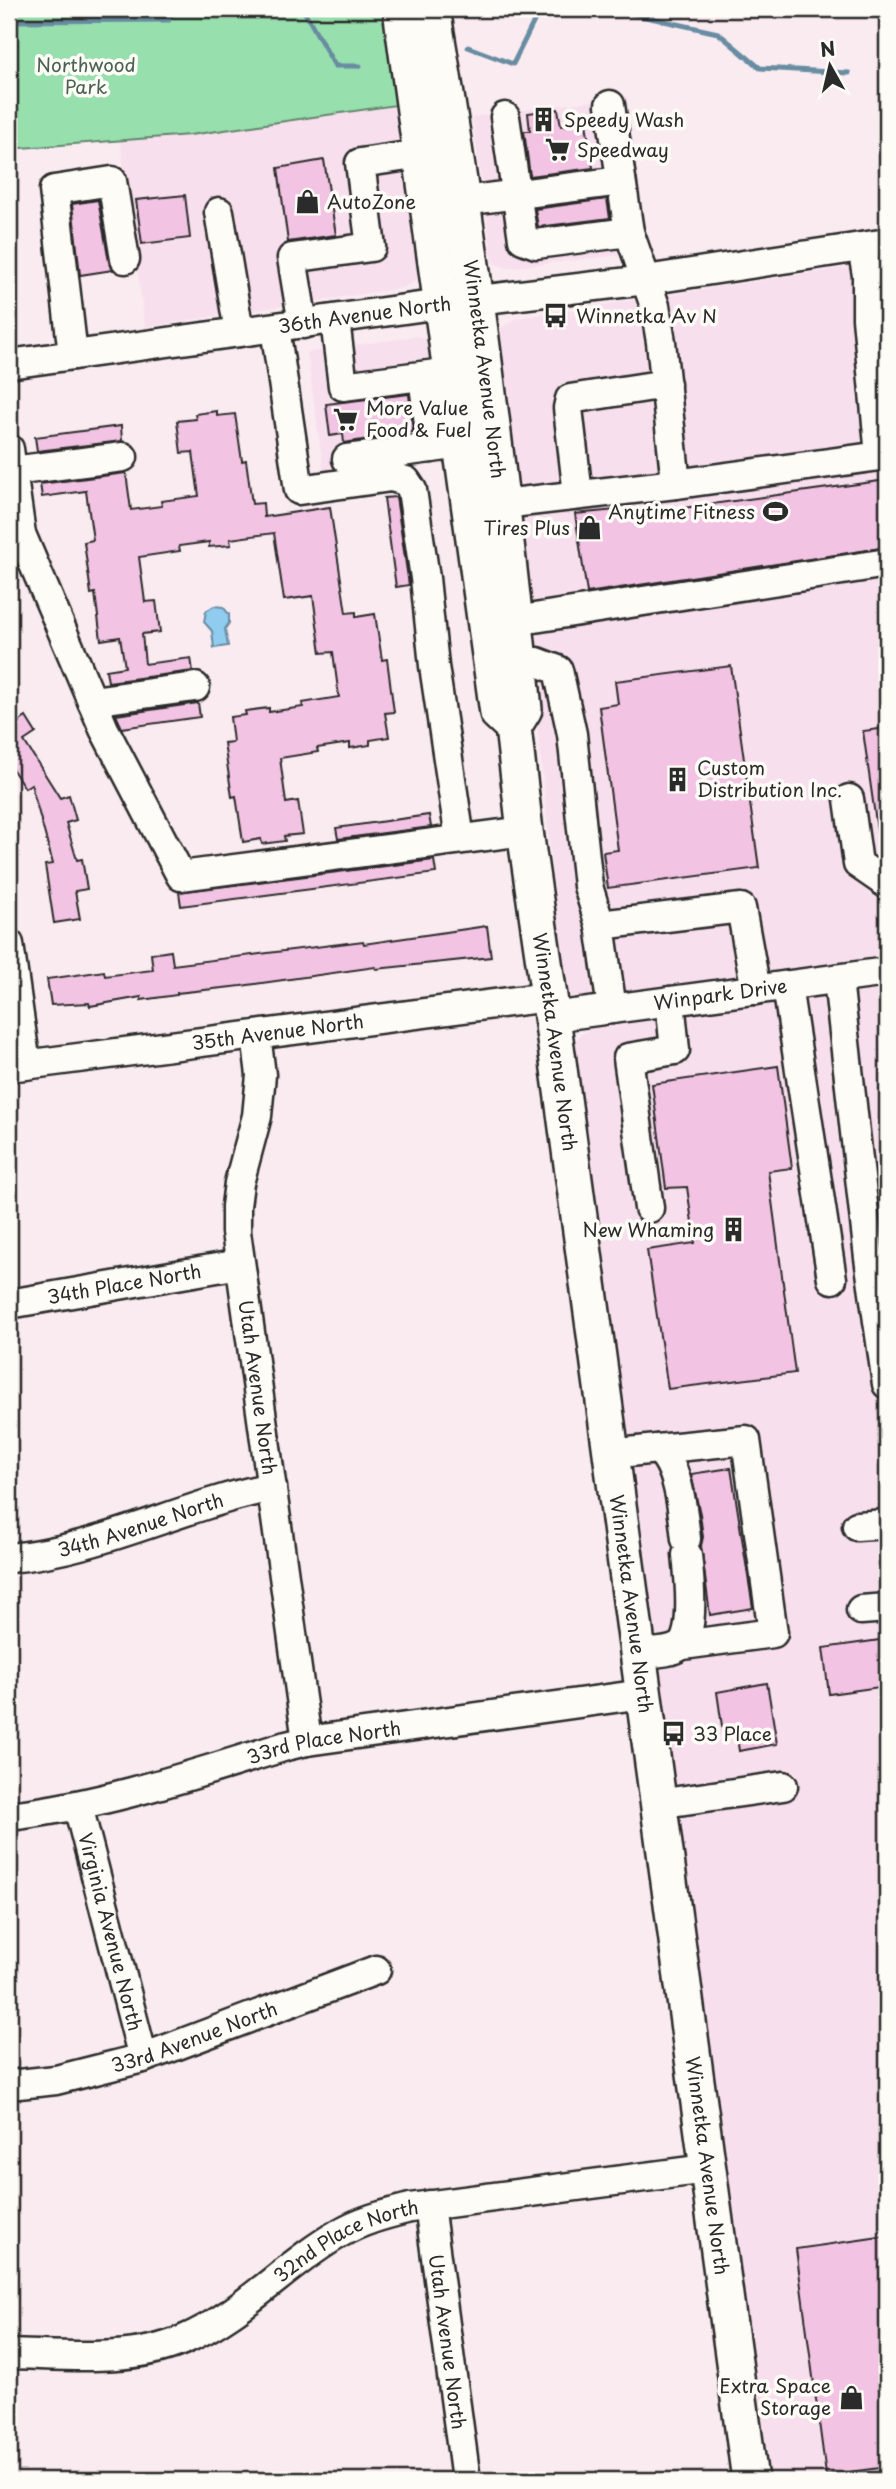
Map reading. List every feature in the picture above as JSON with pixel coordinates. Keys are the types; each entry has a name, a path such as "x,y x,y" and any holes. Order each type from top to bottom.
{"main road":[{"name":"Winnetka Avenue North","path":"401,9 422,154 460,303 503,504 524,709 513,727 525,831 750,2480"},
{"name":"Winnetka Avenue North","path":"432,9 463,201 460,303 437,374 447,446 498,713 513,727"}],"street":[{"path":"610,105 629,232 655,306 676,484"},
{"path":"505,117 523,239 536,244 629,232"},
{"path":"303,324 292,258 371,247 360,163 422,154"},
{"path":"73,355 54,190 111,181 125,260"},
{"path":"463,201 621,181"},
{"path":"219,212 240,332"},
{"path":"503,504 880,456 867,318 867,275 875,245"},
{"name":"36th Avenue North","path":"9,364 646,280 875,245"},
{"path":"335,320 343,386 437,374"},
{"path":"275,328 299,490 391,477 407,481 412,490 434,666 460,839"},
{"path":"578,495 568,408 570,399 666,384"},
{"path":"347,459 447,446"},
{"path":"123,457 10,460 21,534 92,701 181,876 525,831"},
{"path":"515,621 887,563"},
{"path":"519,663 537,662 558,670 572,734 588,886 600,925 612,1009"},
{"path":"92,701 195,687"},
{"path":"849,799 858,864 887,884"},
{"path":"600,925 741,908 756,990"},
{"path":"9,944 18,1066"},
{"name":"Winpark Drive","path":"550,1007 612,1009 887,972"},
{"path":"838,979 869,1258 887,1384"},
{"path":"787,986 832,1279"},
{"path":"649,1208 628,1058 675,1049 670,1001"},
{"name":"35th Avenue North","path":"18,1066 256,1035 550,1007"},
{"name":"Utah Avenue North","path":"256,1035 261,1075 257,1116 239,1183 236,1206 240,1264 307,1741"},
{"name":"34th Place North","path":"9,1304 240,1264"},
{"path":"610,1454 746,1440 773,1633 637,1654"},
{"path":"657,1449 669,1461 681,1502 687,1547 690,1607 687,1637 683,1645"},
{"name":"34th Avenue North","path":"9,1558 39,1555 85,1545 191,1507 272,1487"},
{"path":"857,1526 887,1524"},
{"name":"33rd Place North","path":"9,1816 78,1806 161,1785 307,1741 643,1695"},
{"path":"657,1804 783,1786"},
{"name":"Virginia Avenue North","path":"78,1806 143,2058"},
{"name":"33rd Avenue North","path":"9,2085 56,2080 143,2058 376,1970"},
{"name":"32nd Place North","path":"9,2354 99,2355 139,2352 180,2342 216,2324 257,2296 305,2256 342,2232 380,2216 429,2205 706,2169"},
{"name":"Utah Avenue North","path":"429,2205 466,2480"}],"shaded area":[{"path":"626,96 648,252 507,268 493,263 472,117"},
{"path":"403,104 422,277 403,288 145,327 120,140 190,135"},
{"path":"887,261 887,958 585,1000 569,996 564,986 495,345 501,328 517,318"},
{"path":"418,336 429,341 451,459 324,475 307,352"},
{"path":"887,988 887,2480 770,2480 574,1045 579,1036 591,1027"}],"green space":[{"name":"Northwood Park","path":"9,9 389,9 403,104 190,135 9,149"}],"water":[{"path":"214,606 223,607 229,614 229,623 225,629 228,646 214,648 212,631 204,622 206,611"}],"building":[{"name":"Speedway","path":"558,109 561,126 586,123 593,168 530,176 524,131 530,131 528,113"},
{"name":"AutoZone","path":"324,160 336,235 288,242 278,168"},
{"path":"185,195 190,238 142,244 136,200"},
{"path":"607,199 610,218 538,227 535,209"},
{"path":"98,200 109,262 113,270 80,275 72,204"},
{"path":"409,394 413,432 344,443 343,434 330,436 326,404"},
{"path":"217,411 217,416 235,414 242,461 246,460 252,504 263,503 264,517 330,507 346,613 356,612 356,617 375,614 382,660 387,659 394,712 385,713 389,737 370,740 370,745 350,748 350,743 280,758 286,803 298,801 303,834 284,836 285,841 262,844 261,839 243,842 236,796 232,797 224,743 233,742 230,717 246,715 245,711 269,708 269,712 303,707 302,703 339,697 333,652 321,653 313,596 284,600 274,533 230,539 231,545 209,547 209,542 179,546 180,551 139,557 145,602 156,601 160,632 142,634 145,664 191,658 193,671 108,682 106,670 125,667 120,637 101,640 95,593 91,594 84,542 93,540 86,491 42,497 40,484 126,473 131,510 162,506 161,501 199,496 193,452 181,453 177,421 196,419 195,414"},
{"path":"121,426 122,441 37,451 35,437"},
{"path":"887,480 887,547 587,593 575,514 616,510 625,516"},
{"path":"396,497 409,585 396,587 384,498"},
{"name":"Custom Distribution Inc.","path":"731,666 759,868 608,888 603,852 618,850 599,707 618,704 615,681"},
{"path":"198,703 200,717 122,728 116,715"},
{"path":"26,717 36,733 24,741 60,798 69,795 76,820 66,823 77,860 82,859 87,889 75,891 80,919 54,923 45,865 53,864 31,784 25,788 9,764 9,718 14,725"},
{"path":"887,728 887,836 878,837 863,731"},
{"path":"429,815 431,827 338,839 336,828"},
{"path":"434,860 436,873 181,906 179,892"},
{"path":"487,926 491,957 375,967 141,1000 141,997 90,1006 89,1003 51,1005 47,979 104,971 105,976 153,970 151,954 171,951 173,965 363,941 364,944"},
{"name":"New Whaming","path":"778,1066 792,1168 768,1171 795,1373 668,1389 647,1250 695,1243 687,1187 666,1188 652,1084"},
{"path":"731,1468 753,1608 710,1615 701,1546 703,1537 700,1514 691,1474"},
{"path":"887,1639 887,1686 829,1694 823,1648"},
{"path":"767,1683 777,1744 739,1751 736,1731 723,1733 717,1692"},
{"name":"Extra Space Storage","path":"887,2236 887,2467 826,2475 796,2249"}],"waterway":[{"path":"9,21 169,20 175,9"},
{"path":"303,9 335,66 360,66"},
{"path":"468,47 513,64 540,9"},
{"path":"610,9 718,33 760,68 849,73"}],"place":[{"name":"Speedy Wash","path":"544,120"},
{"name":"Speedway","path":"557,150"},
{"name":"AutoZone","path":"307,202"},
{"name":"Winnetka Av N","path":"556,316"},
{"name":"More Value Food & Fuel","path":"346,419"},
{"name":"Anytime Fitness","path":"775,512"},
{"name":"Tires Plus","path":"590,528"},
{"name":"Custom Distribution Inc.","path":"677,779"},
{"name":"New Whaming","path":"734,1230"},
{"name":"33 Place","path":"673,1734"},
{"name":"Extra Space Storage","path":"851,2397"}]}
